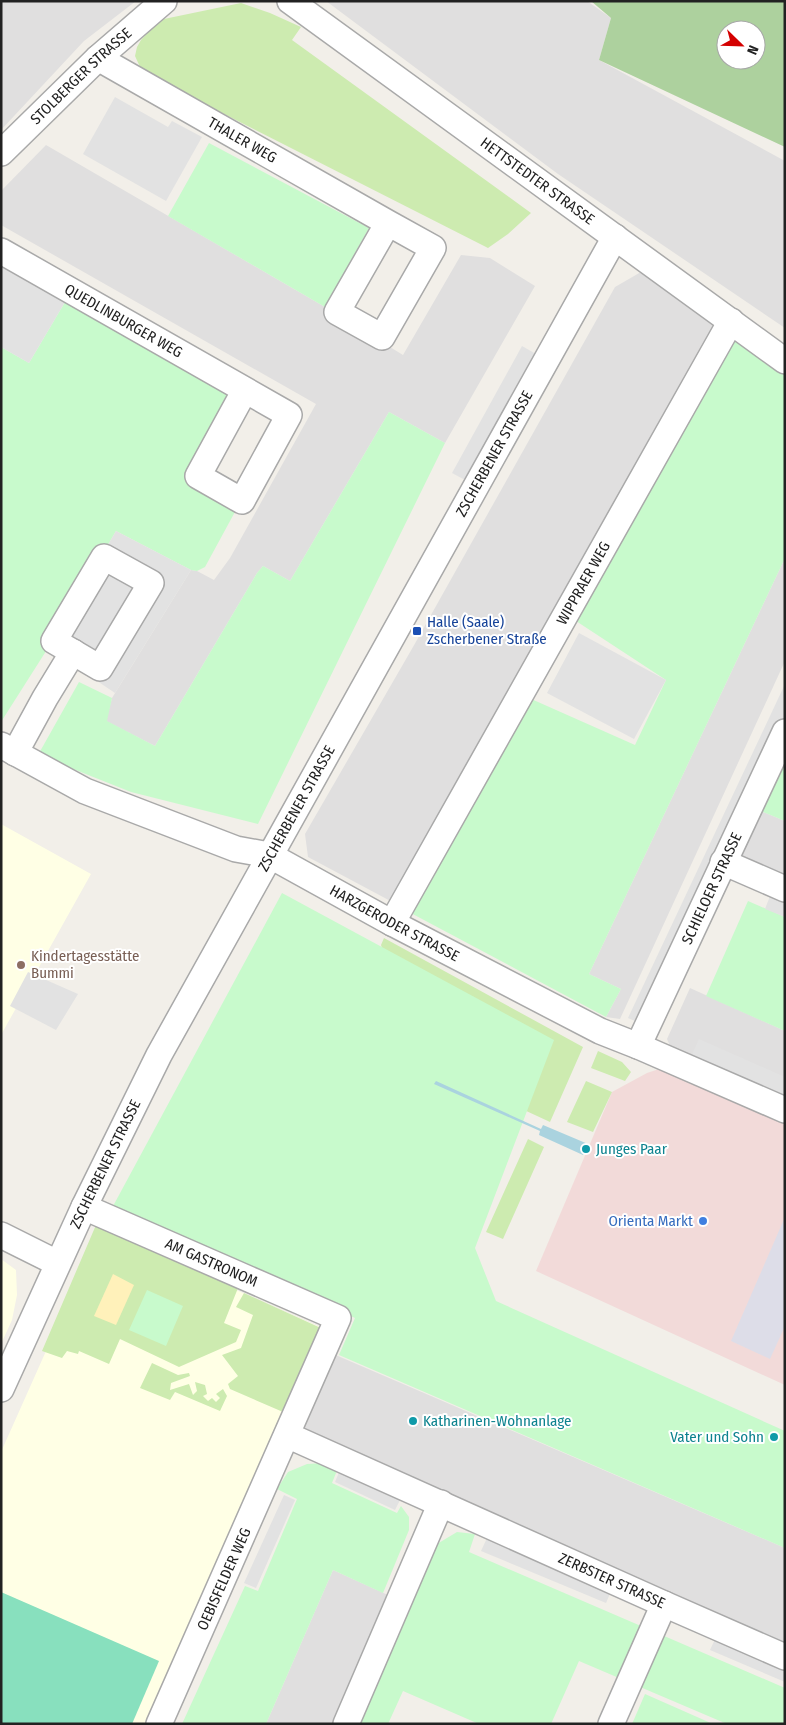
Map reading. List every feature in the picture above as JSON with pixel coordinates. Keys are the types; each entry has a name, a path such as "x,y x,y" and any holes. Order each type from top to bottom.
{"street":[{"name":"STOLBERGER STRASSE","path":"1,153 98,58 164,1"},
{"name":"HETTSTEDTER STRASSE","path":"290,1 785,362"},
{"name":"THALER WEG","path":"98,58 388,223"},
{"name":"ZSCHERBENER STRASSE","path":"1,1389 57,1263 159,1055 269,855 616,237"},
{"name":"QUEDLINBURGER WEG","path":"1,251 245,390"},
{"name":"WIPPRAER WEG","path":"392,923 731,321"},
{"path":"8,749 45,698 73,652"},
{"name":"SCHIELOER STRASSE","path":"638,1046 785,732"},
{"name":"HARZGERODER STRASSE","path":"8,749 86,791 236,848 269,855 392,923 561,1012 600,1031 785,1110"},
{"path":"723,862 785,889"},
{"name":"AM GASTRONOM","path":"84,1207 338,1318"},
{"path":"1,1235 57,1263"},
{"name":"OEBISFELDER WEG","path":"159,1724 338,1318"},
{"name":"ZERBSTER STRASSE","path":"287,1435 785,1657"},
{"path":"346,1724 441,1503"},
{"path":"610,1724 664,1604"}],"shaded area":[{"path":"3,1 136,1 84,41 1,130 1,3"},
{"path":"326,1 587,1 611,18 599,60 785,161 785,328 558,174"},
{"path":"115,97 168,127 172,121 202,137 166,201 83,154"},
{"path":"46,145 325,307 403,355 461,255 490,258 535,286 445,443 389,412 290,581 263,566 257,573 155,746 106,721 112,698 191,570 214,580 230,558 316,404 1,225 1,191"},
{"path":"1,266 65,302 29,363 1,347"},
{"path":"641,272 725,317 398,905 308,857 305,834 413,647 615,287"},
{"path":"522,346 536,354 467,481 452,473"},
{"path":"116,531 191,570 115,693 48,648"},
{"path":"785,558 785,661 620,1019 606,1017 621,989 589,974"},
{"path":"579,633 666,680 634,739 547,693"},
{"path":"785,684 785,717 642,1024 628,1018"},
{"path":"761,811 785,821 785,876 742,856"},
{"name":"Kindertagesstätte Bummi","path":"1,824 91,874 1,1035"},
{"path":"772,891 785,897 785,917 765,909"},
{"path":"28,972 78,994 56,1030 10,1006"},
{"path":"690,988 785,1031 785,1110 677,1063 667,1039"},
{"path":"699,1039 785,1077 785,1101 690,1059"},
{"path":"677,1063 785,1110 785,1385 536,1271 612,1092 647,1073"},
{"path":"785,1217 785,1326 770,1359 731,1341"},
{"path":"100,1230 322,1328 145,1724 1,1724 1,1452"},
{"path":"1,1259 16,1270 17,1295 12,1320 1,1344"},
{"path":"324,1350 785,1548 785,1657 287,1435"},
{"path":"340,1470 401,1498 395,1510 335,1482"},
{"path":"284,1495 295,1500 256,1588 244,1583"},
{"path":"487,1538 612,1589 606,1603 481,1551"},
{"path":"333,1570 399,1600 346,1724 266,1724"},
{"path":"716,1637 785,1666 785,1682 710,1650"}],"green space":[{"path":"591,1 785,1 785,147 599,60 611,18"},
{"path":"241,3 301,27 292,40 531,213 508,234 488,248 169,86 140,67 135,56 137,47 151,29 164,19"},
{"path":"209,143 369,228 325,307 168,216"},
{"path":"65,302 235,398 188,482 236,510 205,567 197,571 191,570 116,531 48,648 1,722 1,347 29,363"},
{"path":"738,336 785,375 785,558 589,974 621,989 606,1017 407,911 529,698 635,745 666,680 576,621"},
{"path":"389,412 445,443 258,824 131,792 38,755 79,682 112,698 107,721 155,746 257,573 263,566 290,581"},
{"path":"785,758 785,821 761,811"},
{"path":"282,893 554,1040 475,1248 496,1301 785,1431 785,1548 339,1355 355,1318 112,1208"},
{"path":"748,901 785,917 785,1031 706,996"},
{"path":"384,938 583,1047 550,1122 420,1062 381,945"},
{"path":"598,1051 622,1062 631,1072 625,1081 591,1068"},
{"path":"586,1081 612,1092 593,1132 567,1122"},
{"path":"528,1139 544,1147 503,1239 486,1232"},
{"path":"96,1225 238,1288 224,1323 241,1330 236,1342 179,1367 120,1339 109,1364 79,1351 78,1354 67,1351 62,1358 42,1351"},
{"path":"147,1290 183,1306 166,1346 129,1330"},
{"path":"244,1293 323,1329 290,1415 230,1389 228,1384 238,1376 222,1355 241,1348 253,1315 236,1307"},
{"path":"152,1363 178,1375 189,1373 190,1376 171,1383 170,1390 189,1384 193,1395 197,1391 195,1382 205,1385 207,1394 203,1396 208,1401 212,1398 216,1402 220,1398 216,1394 223,1389 227,1396 220,1411 175,1392 170,1400 140,1388"},
{"path":"324,1463 338,1468 332,1483 397,1513 401,1506 409,1517 409,1530 383,1593 333,1570 266,1724 182,1724 245,1586 258,1591 297,1499 277,1489 288,1472 307,1464"},
{"path":"457,1532 475,1534 469,1552 785,1688 785,1724 727,1724 579,1661 551,1724 479,1724 403,1691 388,1724 360,1724 437,1544"},
{"path":"1,1592 159,1661 132,1724 1,1724"},
{"path":"645,1694 713,1724 632,1724"}],"sand":[{"path":"113,1274 134,1285 116,1325 94,1316"}],"water":[{"path":"436,1081 541,1129 543,1125 588,1144 583,1155 539,1135 540,1131 434,1084"}],"place":[{"name":"Halle (Saale) Zscherbener Straße","path":"417,631"},
{"name":"Kindertagesstätte Bummi","path":"21,965"},
{"name":"Junges Paar","path":"586,1149"},
{"name":"Orienta Markt","path":"703,1221"},
{"name":"Katharinen-Wohnanlage","path":"413,1421"},
{"name":"Vater und Sohn","path":"774,1437"}]}
